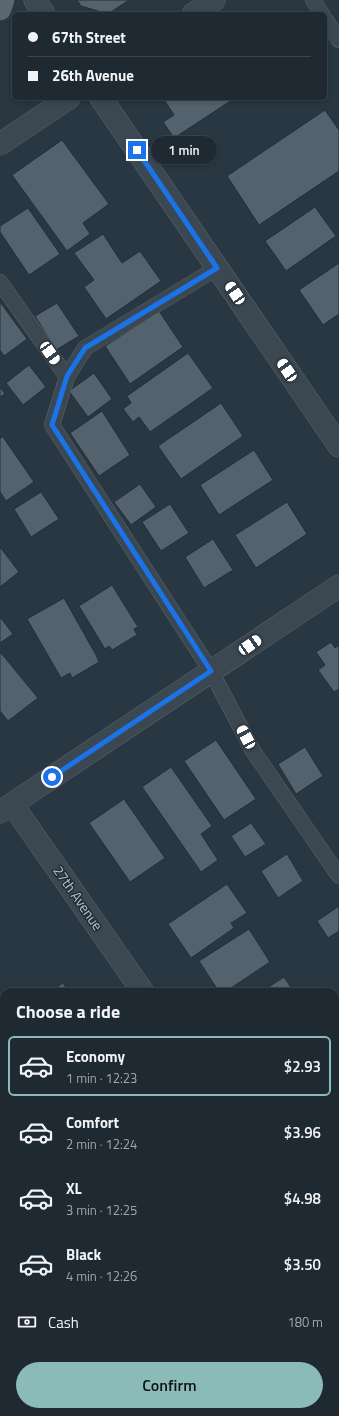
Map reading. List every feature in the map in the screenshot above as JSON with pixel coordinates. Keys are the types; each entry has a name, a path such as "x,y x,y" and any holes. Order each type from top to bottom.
{"main road":[{"path":"0,9 3,0"}],"street":[{"path":"35,0 43,12"},
{"path":"196,12 214,0"},
{"path":"0,144 65,100"},
{"path":"102,100 339,446"},
{"path":"6,808 339,586"},
{"name":"27th Avenue","path":"6,808 140,988"}],"lane":[{"path":"313,0 321,12"},
{"path":"327,22 339,40"},
{"path":"217,268 85,348 67,376 52,425 211,671 253,751 339,876"},
{"path":"0,282 67,376"}],"building":[{"path":"77,0 129,0 111,12 101,12 81,6"},
{"path":"164,100 232,100 174,138 163,122 174,115"},
{"path":"325,110 339,130 339,171 259,225 227,176"},
{"path":"62,140 109,204 83,223 90,234 67,251 12,175"},
{"path":"315,207 336,236 286,271 265,241"},
{"path":"28,208 60,254 29,275 0,232 0,226"},
{"path":"103,234 122,263 140,251 161,281 106,319 84,287 94,280 74,253"},
{"path":"339,263 339,314 323,325 299,290"},
{"path":"0,302 27,339 4,356 0,350"},
{"path":"57,303 79,336 56,350 35,316"},
{"path":"159,311 183,347 130,384 105,346"},
{"path":"188,353 213,388 150,432 139,417 133,422 123,409 131,403 127,396"},
{"path":"29,365 46,387 23,405 6,383"},
{"path":"94,373 112,399 88,417 69,391"},
{"path":"0,387 5,394 0,397"},
{"path":"221,403 243,436 181,479 158,446"},
{"path":"102,411 130,455 99,476 70,433"},
{"path":"3,437 34,482 6,501 0,492 0,438"},
{"path":"254,450 273,480 219,515 200,485"},
{"path":"140,484 156,507 131,525 114,502"},
{"path":"41,492 59,519 31,537 14,509"},
{"path":"287,502 307,534 256,568 235,535"},
{"path":"170,504 189,533 161,551 142,522"},
{"path":"213,539 233,570 204,588 185,557"},
{"path":"0,547 19,572 0,587"},
{"path":"112,585 138,627 134,629 137,635 112,650 109,646 105,649 79,606"},
{"path":"64,598 99,662 72,678 70,673 61,678 27,619"},
{"path":"0,617 13,634 0,643"},
{"path":"331,642 335,648 339,645 339,689 334,692 318,670 325,665 316,652"},
{"path":"0,653 38,698 8,721 0,711"},
{"path":"216,740 256,799 224,820 184,761"},
{"path":"305,747 323,776 296,794 278,764"},
{"path":"171,767 212,826 201,834 218,860 201,872 142,787"},
{"path":"124,799 165,858 130,882 89,823"},
{"path":"251,823 266,844 245,857 231,836"},
{"path":"287,854 303,881 278,898 261,871"},
{"path":"227,884 247,913 231,923 234,928 191,958 168,924"},
{"path":"339,906 339,931 328,938 317,921"},
{"path":"249,929 270,962 231,988 216,988 199,961"},
{"path":"284,977 291,988 267,988"},
{"path":"63,983 66,988 56,988"}],"route":[{"path":"52,777 211,671 52,425 67,376 85,348 217,268 137,150"}]}
